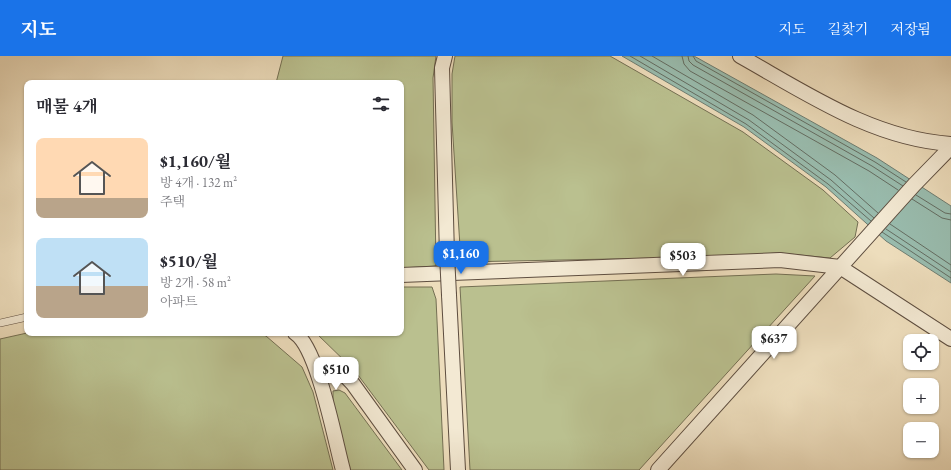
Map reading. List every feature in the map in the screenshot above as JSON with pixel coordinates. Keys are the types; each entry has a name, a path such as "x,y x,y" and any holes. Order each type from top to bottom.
{"street":[{"path":"445,56 442,68 447,255 458,470"},
{"path":"740,56 856,120 890,132 933,143 951,145"},
{"path":"658,470 914,184 951,145"},
{"path":"404,275 780,260 840,267 951,339"},
{"path":"299,336 317,369 343,470"},
{"path":"317,369 336,366 353,384 414,470"}],"lane":[{"path":"0,323 24,318"}],"green space":[{"path":"283,56 436,56 433,78 436,266 404,268 404,80 277,80"},
{"path":"455,56 610,56 743,132 823,190 858,222 855,237 830,258 779,253 712,257 461,262 452,122 452,74"},
{"path":"776,274 815,276 639,470 470,470 460,287"},
{"path":"404,287 432,287 436,299 444,470 429,470 355,371 319,336 404,336"},
{"path":"24,334 24,336 266,336 302,367 313,392 333,470 0,470 0,339"},
{"path":"339,390 345,393 402,470 349,470 333,405 333,391"}],"water":[{"path":"622,56 694,56 877,158 951,206 951,283 886,241 826,187 744,127"}]}
